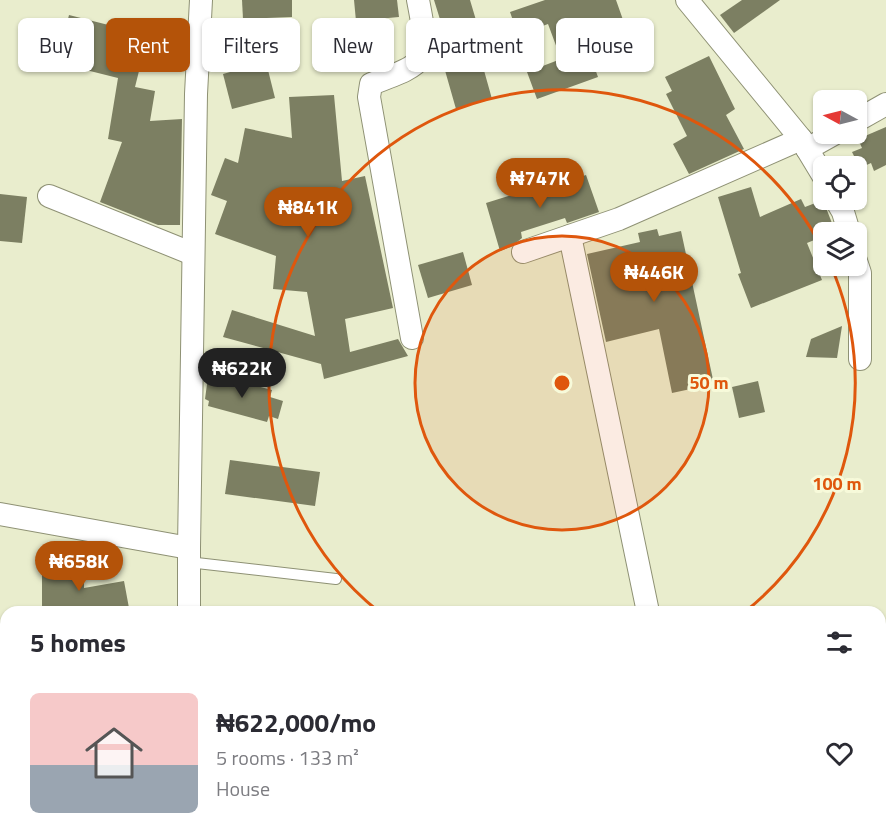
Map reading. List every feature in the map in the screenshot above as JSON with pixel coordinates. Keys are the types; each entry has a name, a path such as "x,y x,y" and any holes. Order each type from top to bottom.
{"street":[{"path":"189,606 193,254 201,0"},
{"path":"412,338 369,97 371,84 404,72 422,60 427,44 418,0"},
{"path":"687,0 804,144 813,159"},
{"path":"867,115 886,104"},
{"path":"523,252 619,219 813,141"},
{"path":"49,196 193,254"},
{"path":"570,236 647,606"},
{"path":"860,276 860,359"},
{"path":"0,514 188,555"}],"lane":[{"path":"188,555 336,579"}],"building":[{"path":"242,0 292,0 292,17 243,18"},
{"path":"354,0 397,0 399,17 356,18"},
{"path":"434,0 470,0 475,18 440,18"},
{"path":"545,0 616,0 622,18 556,18 556,46 548,24 544,25 544,18 512,18 510,12"},
{"path":"742,0 780,0 734,33 720,15"},
{"path":"94,21 106,24 106,72 139,72 135,87 155,91 150,121 182,119 180,225 158,225 100,202 122,142 108,139 118,78 94,72"},
{"path":"709,56 735,109 726,115 744,149 689,174 673,144 687,136 666,94 672,91 665,77"},
{"path":"556,61 556,72 596,72 598,77 537,99 527,72 544,72 544,66"},
{"path":"268,72 275,98 232,109 223,74"},
{"path":"445,72 484,72 492,99 456,109"},
{"path":"334,95 342,181 365,176 393,308 345,319 350,352 398,339 408,356 324,379 321,364 223,337 232,310 315,336 307,292 273,289 276,256 215,234 227,201 211,195 225,158 238,163 245,128 292,138 289,97"},
{"path":"886,127 886,165 874,171 871,163 867,165 867,156 854,156 852,152 862,148 860,144 867,144 867,135"},
{"path":"586,175 599,212 567,223 565,218 521,232 522,238 511,247 500,251 486,203 541,186 542,190"},
{"path":"751,187 760,217 801,199 805,207 813,204 813,210 827,210 832,222 813,222 813,241 807,243 813,258 813,276 820,276 822,280 751,308 738,274 741,273 718,197"},
{"path":"0,194 27,197 22,243 0,241"},
{"path":"657,229 659,236 681,231 714,384 672,393 659,329 606,342 587,254 640,242 638,233"},
{"path":"463,252 472,285 428,298 418,265"},
{"path":"842,326 837,358 806,357 811,339"},
{"path":"208,377 221,380 222,377 272,390 270,397 283,401 278,419 269,416 267,422 208,406 209,401 205,399"},
{"path":"758,381 765,412 739,418 732,387"},
{"path":"230,460 320,472 315,506 225,494"},
{"path":"42,565 84,565 84,588 124,581 129,606 42,606"}]}
